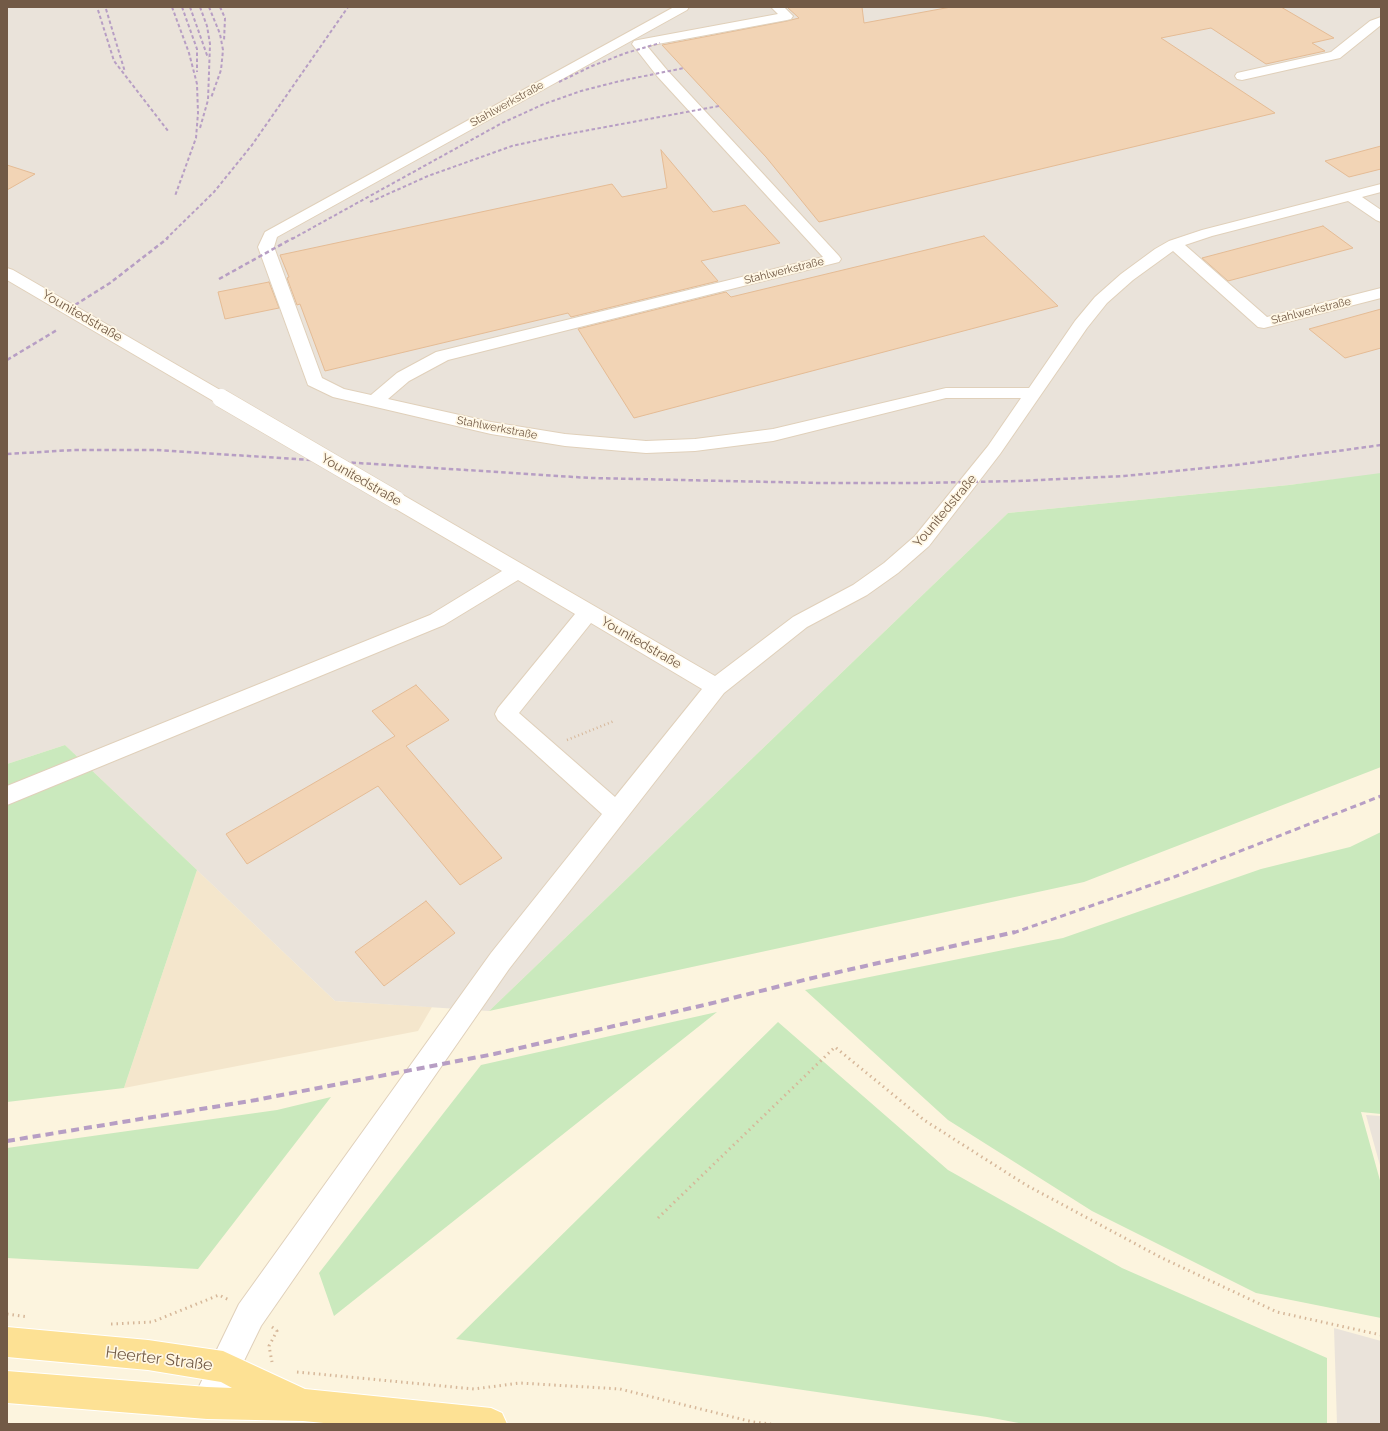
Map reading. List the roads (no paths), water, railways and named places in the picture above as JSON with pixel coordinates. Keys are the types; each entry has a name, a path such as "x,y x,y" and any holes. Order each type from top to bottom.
{"main road":[{"name":"Heerter Straße","path":"7,1342 148,1356 223,1367 304,1405"},
{"name":"Heerter Straße","path":"7,1387 207,1403 304,1405 491,1424"}],"lane":[{"name":"Stahlwerkstraße","path":"683,7 270,235 266,247 314,381 339,393 491,428 566,440 646,447 695,445 773,435 946,393 1034,394"},
{"name":"Stahlwerkstraße","path":"374,401 403,377 442,356 833,259 662,73 638,44 787,16 777,7"},
{"path":"1242,76 1335,55 1374,24 1381,21"},
{"path":"1034,394 1081,325 1101,300 1143,264 1160,252 1174,244 1207,233 1381,188"},
{"path":"1351,196 1381,217"},
{"name":"Stahlwerkstraße","path":"1174,244 1264,323 1381,293"},
{"name":"Younitedstraße","path":"7,273 716,687"},
{"name":"Younitedstraße","path":"207,1403 223,1367 252,1312 500,961 716,687 800,622 860,590 891,568 922,541 976,474 1034,394"},
{"path":"7,796 423,626 455,610 518,571"},
{"path":"588,612 506,714 617,813"}],"railway":[{"path":"172,7 189,53 197,84 198,113 196,138 175,196"},
{"path":"182,7 197,49 197,72"},
{"path":"190,7 208,58"},
{"path":"200,7 207,26 210,44 208,100 200,128"},
{"path":"209,7 220,34 223,50 221,70 211,98"},
{"path":"220,7 225,18 224,41"},
{"path":"166,239 214,192 252,145 348,7"},
{"path":"106,9 125,72"},
{"path":"98,10 114,61 168,131"},
{"path":"559,82 592,66 626,53 660,43"},
{"path":"292,239 502,123 544,104 581,91 620,81 684,68"},
{"path":"370,202 428,176 512,146 557,136 719,106"},
{"path":"75,305 110,283 168,238"},
{"path":"219,279 293,238"},
{"path":"7,360 57,330"},
{"path":"7,454 74,450 156,450 590,478 819,483 917,483 1018,481 1124,476 1236,465 1381,445"},
{"path":"1013,933 1174,877 1381,796"},
{"path":"7,1141 256,1100 494,1054 717,1002 808,979 1015,932"}]}
